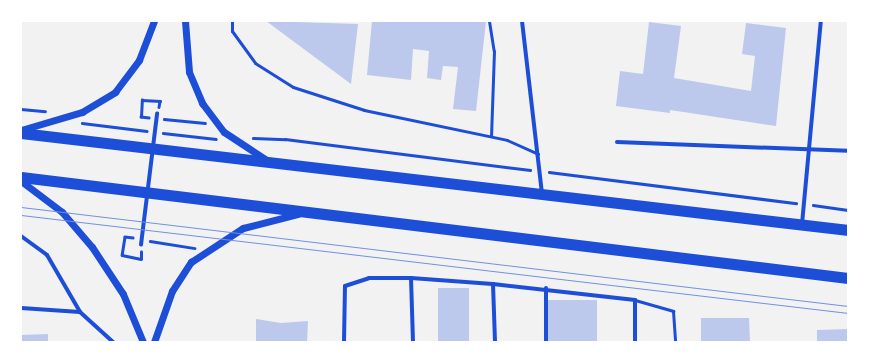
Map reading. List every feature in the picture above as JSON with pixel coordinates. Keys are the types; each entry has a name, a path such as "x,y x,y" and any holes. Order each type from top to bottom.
{"highway":[{"path":"21,133 848,230"},
{"path":"21,177 302,213 848,278"}],"street":[{"path":"21,130 67,117 98,104 115,92 139,60 154,21"},
{"path":"185,21 186,52 194,87 212,118 233,139 272,163"},
{"path":"522,21 542,172 542,194"},
{"path":"802,225 821,21"},
{"path":"141,242 157,116"},
{"path":"617,142 808,152 848,151"},
{"path":"21,181 62,212 92,247 123,294 143,342"},
{"path":"154,342 172,291 200,255 223,238 259,222 302,213"},
{"path":"21,236 47,255 80,312 113,342"},
{"path":"344,342 345,286 369,278 410,278 546,288 635,300 636,342"},
{"path":"410,278 413,342"},
{"path":"493,284 495,342"},
{"path":"546,288 546,342"},
{"path":"21,308 80,312"}],"lane":[{"path":"232,21 232,30 255,63 293,87 364,110 491,136 540,155"},
{"path":"489,21 494,51 491,136"},
{"path":"635,300 673,311 675,342"}],"path":[{"path":"160,100 142,100 141,117 157,116 203,124"},
{"path":"21,109 67,117 89,125 150,132"},
{"path":"157,133 233,139 274,138 848,210"},
{"path":"141,259 122,255 125,237 141,242 189,246"}],"building":[{"path":"266,21 358,24 351,84"},
{"path":"372,21 486,21 476,111 453,109 458,67 443,66 441,80 427,78 429,51 413,49 411,80 367,75"},
{"path":"649,22 681,26 674,78 751,91 755,56 742,54 746,23 786,28 776,126 670,110 670,113 616,106 620,71 643,74"},
{"path":"438,288 469,288 469,342 438,342"},
{"path":"548,300 597,300 597,342 548,342"},
{"path":"701,318 749,318 750,342 701,342"},
{"path":"256,319 281,323 308,321 307,342 256,342"},
{"path":"848,329 848,342 817,342 817,330"},
{"path":"48,334 48,342 21,342 21,335"}],"tram line":[{"path":"21,207 848,306"},
{"path":"21,215 848,313"}]}
